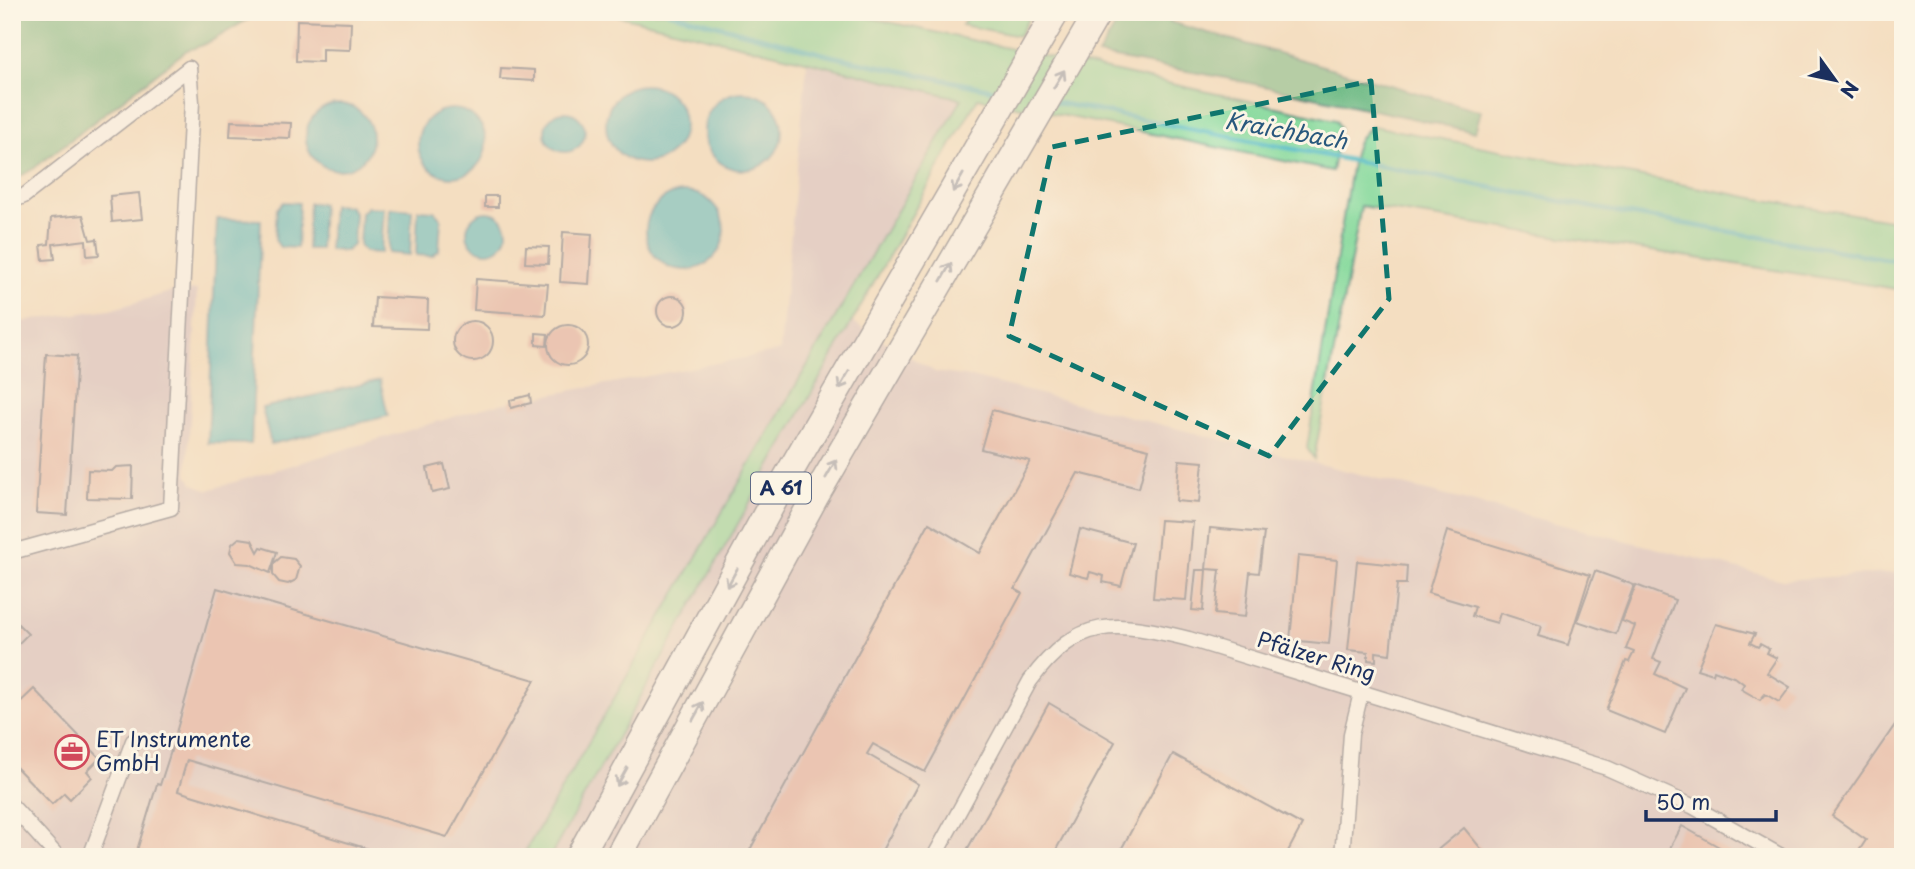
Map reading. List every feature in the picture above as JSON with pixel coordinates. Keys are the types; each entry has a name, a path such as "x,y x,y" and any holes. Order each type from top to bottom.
{"highway":[{"name":"A 61","path":"579,857 780,489 1054,15"},
{"name":"A 61","path":"618,857 815,497 1094,19"}],"street":[{"path":"12,201 24,196 189,68 192,102 170,508 12,552"},
{"name":"Pfälzer Ring","path":"934,857 1030,681 1050,655 1066,640 1096,629 1122,626 1154,630 1607,768 1692,806 1783,857"},
{"path":"1342,857 1350,734 1362,693"},
{"path":"90,857 133,741"},
{"path":"12,806 58,857"}],"highlighted area":[{"path":"1371,81 1389,299 1269,456 1009,336 1052,147"}],"shaded area":[{"path":"807,63 963,99 838,313 935,372 971,377 1783,580 1903,572 1903,857 12,857 12,323 117,308 170,292 197,290 187,475 194,484 208,490 490,406 780,351"}],"green space":[{"path":"12,12 265,12 207,43 187,50 33,169 12,181"},
{"path":"603,12 843,12 1336,120 1340,128 1332,171 978,98 550,857 522,857 962,99"},
{"path":"971,12 1032,12 1019,36 962,25"},
{"path":"1124,12 1174,12 1170,22 1481,111 1475,132 1231,79 1098,55"},
{"path":"1373,126 1759,199 1903,222 1903,290 1361,206 1314,459 1307,448 1352,165 1361,136"}],"water":[{"path":"645,85 660,88 673,96 681,109 684,124 681,139 673,152 660,160 645,163 630,160 617,152 609,139 606,124 609,109 617,96 630,88"},
{"path":"743,92 758,95 771,103 779,116 782,131 779,146 771,159 758,167 743,170 728,167 715,159 707,146 704,131 707,116 715,103 728,95"},
{"path":"339,104 362,114 372,137 362,160 339,170 316,160 306,137 316,114"},
{"path":"459,109 480,124 486,136 484,156 476,167 459,177 445,177 428,167 420,156 418,136 428,119 439,111"},
{"path":"565,112 573,113 579,118 584,124 584,140 579,146 573,151 565,152 557,151 551,146 546,140 545,132 546,124 551,118 557,113"},
{"path":"685,192 700,195 713,203 721,216 724,231 721,246 713,259 700,267 685,270 670,267 657,259 649,246 646,231 649,216 657,203 670,195"},
{"path":"283,202 299,203 297,248 280,247 275,240 277,209"},
{"path":"309,203 322,204 320,249 307,249"},
{"path":"332,205 349,206 355,213 353,245 346,251 329,250"},
{"path":"367,207 384,208 381,253 364,252 359,245 361,213"},
{"path":"390,208 412,210 410,255 388,253"},
{"path":"418,210 434,211 441,218 439,250 432,256 416,255"},
{"path":"487,212 495,213 501,218 506,224 506,240 501,246 495,251 487,252 479,251 473,246 468,240 467,232 468,224 473,218 479,213"},
{"path":"217,219 261,220 251,444 208,443"},
{"path":"380,380 388,416 271,444 262,408"}],"building":[{"path":"297,20 351,22 350,50 322,49 322,62 296,61"},
{"path":"501,68 534,70 534,81 500,79"},
{"path":"231,121 291,123 290,138 230,136"},
{"path":"139,193 142,219 112,222 110,196"},
{"path":"485,196 498,196 498,207 485,207"},
{"path":"83,215 90,240 97,239 99,255 87,256 86,240 53,244 55,259 43,260 41,245 49,244 51,218"},
{"path":"563,232 592,234 589,284 560,282"},
{"path":"526,246 549,247 548,264 525,263"},
{"path":"476,279 548,284 545,315 474,310"},
{"path":"672,296 683,300 687,311 683,322 672,326 661,322 657,311 661,300"},
{"path":"375,297 428,300 427,329 373,327"},
{"path":"473,321 481,322 487,327 492,333 492,349 487,355 481,360 473,361 465,360 459,355 454,349 453,341 454,333 459,327 465,322"},
{"path":"568,325 576,326 582,331 587,337 587,353 582,359 576,364 568,365 560,364 554,359 549,353 548,345 549,337 554,331 560,326"},
{"path":"536,333 548,334 547,346 536,345"},
{"path":"46,354 77,356 67,515 36,513"},
{"path":"530,395 531,403 511,408 510,400"},
{"path":"992,410 1149,449 1139,488 1078,473 1015,589 1022,593 925,772 873,744 867,754 918,784 880,854 886,857 746,857 929,523 980,553 1030,461 981,449"},
{"path":"1179,460 1203,462 1199,503 1176,501"},
{"path":"444,464 450,489 432,493 427,468"},
{"path":"133,466 132,499 87,498 88,470 112,471 116,467"},
{"path":"1160,520 1193,522 1186,600 1153,598"},
{"path":"1210,528 1264,533 1259,573 1250,572 1245,617 1215,614 1220,570 1206,569"},
{"path":"1080,529 1133,543 1121,586 1103,582 1104,576 1090,572 1088,578 1069,573"},
{"path":"1447,531 1590,575 1568,645 1538,636 1541,626 1500,613 1497,623 1472,616 1475,607 1428,593"},
{"path":"239,538 252,540 258,552 261,547 277,552 270,573 250,564 237,563 230,552 232,544"},
{"path":"1298,556 1337,560 1329,644 1290,640"},
{"path":"281,557 294,559 300,566 296,580 288,584 279,582 273,575 273,564"},
{"path":"1357,561 1407,566 1406,584 1397,584 1390,654 1376,652 1376,661 1368,660 1368,652 1348,650"},
{"path":"1196,570 1206,570 1203,611 1192,610"},
{"path":"1595,571 1634,585 1616,634 1577,621"},
{"path":"1636,585 1675,600 1653,659 1661,662 1655,674 1685,688 1665,734 1606,710 1626,661 1629,662 1634,652 1626,649 1635,626 1622,621"},
{"path":"217,588 535,680 447,837 187,760 178,791 395,857 135,857 157,784 160,785 170,754"},
{"path":"12,618 28,634 12,650"},
{"path":"1716,624 1755,634 1750,643 1769,649 1767,653 1777,658 1767,673 1790,687 1779,702 1765,694 1760,700 1741,689 1744,684 1736,678 1714,670 1713,674 1697,669"},
{"path":"34,689 100,758 87,771 92,777 70,799 64,793 52,804 12,763 12,710"},
{"path":"1049,703 1115,742 1052,857 963,857"},
{"path":"1897,722 1903,726 1903,857 1855,857 1866,840 1832,816"},
{"path":"1173,754 1302,825 1285,857 1117,857"},
{"path":"1682,826 1737,857 1665,857"},
{"path":"1464,828 1488,857 1429,857"}],"waterway":[{"name":"Kraichbach","path":"668,12 831,56 1002,92"},
{"name":"Kraichbach","path":"1053,102 1611,211 1903,262"}],"place":[{"name":"ET Instrumente GmbH","path":"72,752"}]}
